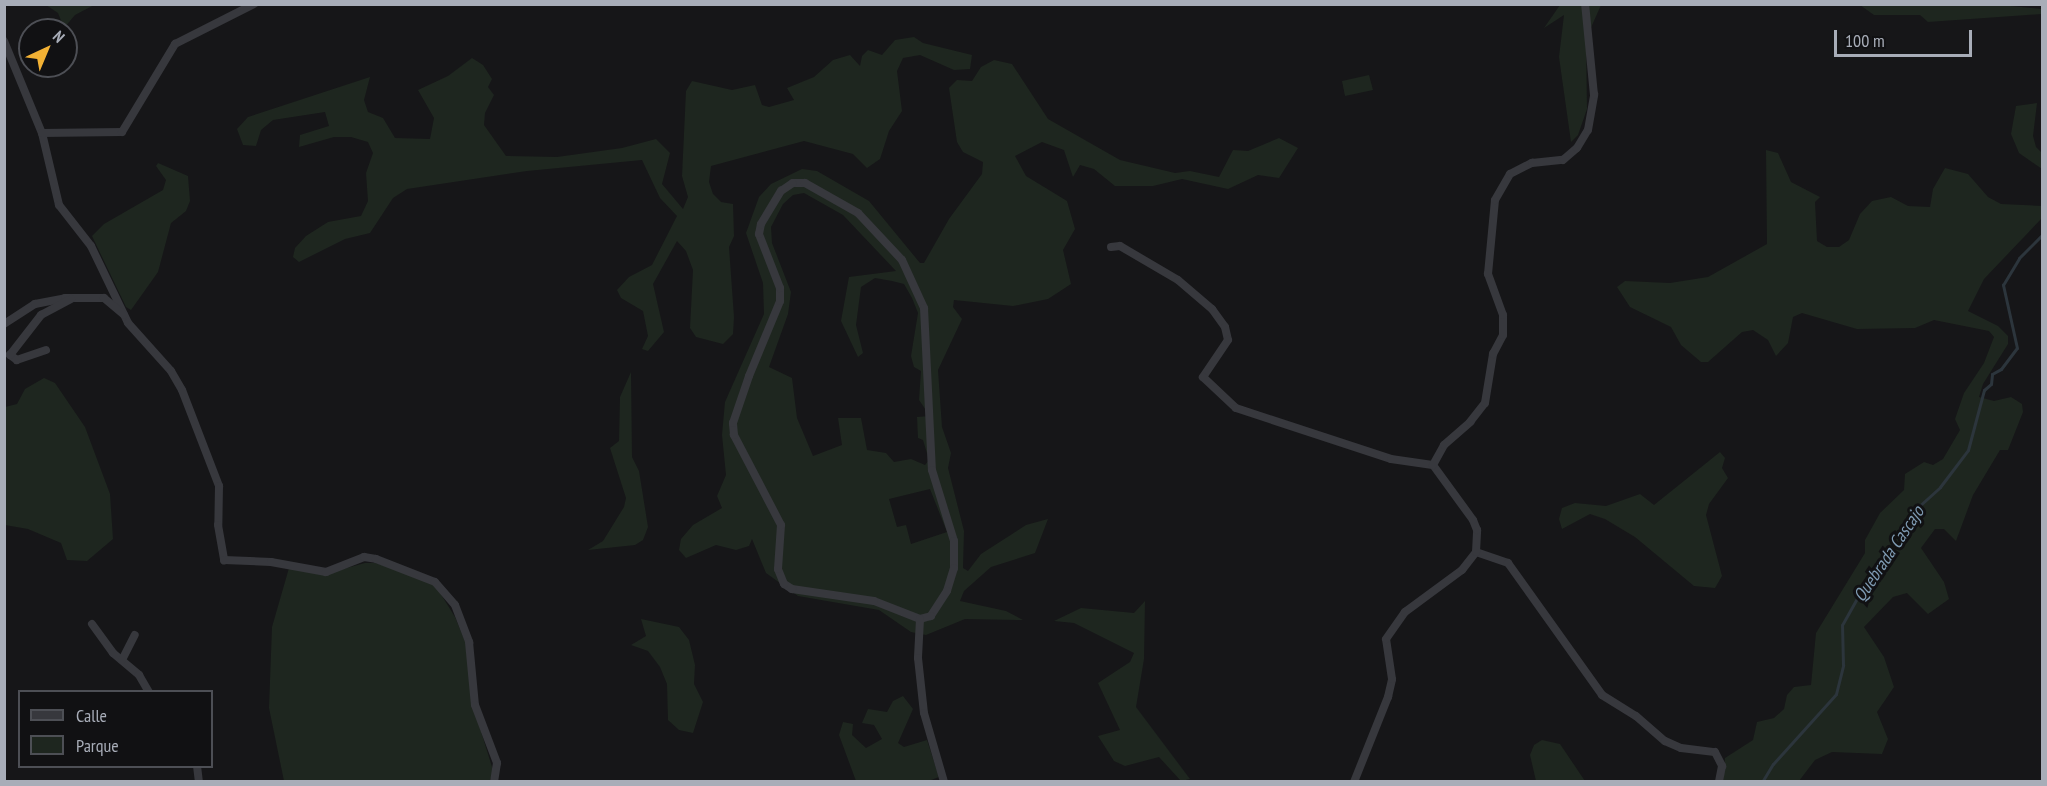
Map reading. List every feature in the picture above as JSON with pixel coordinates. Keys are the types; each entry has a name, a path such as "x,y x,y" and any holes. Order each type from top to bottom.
{"street":[{"path":"42,133 122,132 175,44 254,4"},
{"path":"1433,465 1444,445 1470,422 1485,403 1493,354 1503,334 1502,308 1488,273 1495,200 1510,174 1532,163 1563,160 1577,148 1587,130 1594,95 1585,4"},
{"path":"4,41 42,133 59,205 91,246 120,301 124,315 138,337 171,371 182,390 219,486 218,525 224,560 271,562 326,572 364,558 376,559 425,576 447,592 472,652 476,705 497,763 494,782"},
{"path":"793,183 805,183 825,192 858,213 902,260 924,308 932,471 954,541 954,568 947,591 931,616 920,619 874,601 792,589 784,584 778,568 781,525 734,435 733,423 780,301 780,288 759,234 761,224 781,191 793,183"},
{"path":"1111,248 1120,246 1178,280 1212,309 1225,327 1228,340 1203,377 1236,408 1391,459 1433,465 1478,530 1476,552 1462,570 1406,612 1386,639 1392,679 1387,705 1354,782"},
{"path":"46,350 17,360 10,355 42,315 73,298"},
{"path":"4,324 45,300 104,298 124,315"},
{"path":"1476,552 1508,563 1528,596 1602,695 1636,716 1665,741 1681,748 1715,752 1722,766 1719,782"},
{"path":"920,619 918,658 924,713 944,782"},
{"path":"92,624 147,690"},
{"path":"122,660 135,635"}],"green space":[{"path":"96,4 72,18 60,18 58,13 46,5"},
{"path":"1560,5 1601,5 1586,39 1587,109 1578,135 1571,142 1559,57 1564,15 1544,28"},
{"path":"1860,5 2001,5 2042,9 2042,14 1928,22 1920,15 1874,15"},
{"path":"914,37 923,43 972,55 970,69 954,70 920,55 903,58 897,71 902,111 889,131 880,159 867,168 853,154 804,141 711,166 709,182 713,194 721,202 733,204 734,236 729,247 733,334 723,344 696,337 690,328 693,270 686,251 677,241 653,284 664,332 648,351 642,349 648,336 643,311 621,298 617,290 629,277 652,265 677,216 660,198 642,160 527,171 407,189 393,198 370,233 345,239 299,262 293,257 295,248 306,236 328,222 361,216 368,201 366,173 373,153 368,142 351,137 334,137 299,147 300,135 329,126 325,112 273,120 261,130 256,146 243,145 237,129 248,117 370,77 364,100 368,112 383,118 395,138 430,139 434,118 418,90 448,76 472,58 483,65 492,79 488,87 494,95 485,113 484,125 506,156 557,157 622,148 656,139 670,153 662,184 683,209 688,197 682,176 686,91 692,81 732,90 755,85 762,105 769,107 794,100 787,88 814,77 833,60 850,55 860,66 862,56 868,50 882,55 895,40"},
{"path":"994,60 1012,64 1048,119 1120,160 1175,173 1190,171 1219,177 1233,150 1248,151 1279,138 1298,148 1279,178 1258,175 1228,189 1182,179 1153,186 1115,186 1094,169 1080,165 1073,177 1064,150 1042,142 1015,156 1026,176 1067,201 1075,229 1063,250 1071,284 1048,299 1013,306 954,300 953,307 962,319 938,370 942,427 951,453 948,468 964,531 963,568 968,571 981,554 1026,525 1048,519 1035,553 991,567 964,591 960,601 1006,611 1023,620 965,619 926,635 911,632 879,610 798,596 766,573 752,539 749,546 736,550 716,545 686,558 679,550 681,539 693,525 722,508 717,496 726,475 722,435 725,402 764,314 763,283 746,233 759,197 771,184 802,169 817,171 869,201 920,263 924,263 949,219 982,174 983,162 963,152 957,142 949,88 957,80 972,81 981,67","holes":["804,193 843,215 896,271 849,277 841,321 858,357 863,353 856,325 861,287 875,278 892,281 904,284 912,298 918,313 911,356 914,367 921,371 919,400 930,416 917,417 918,438 923,440 929,460 925,465 911,459 894,462 886,453 867,450 861,418 838,418 842,445 813,456 797,418 792,378 769,367 788,314 791,292 772,243 771,227 783,204 793,195","930,489 947,532 911,544 906,525 897,527 889,499"]},
{"path":"1369,75 1373,90 1345,96 1342,81"},
{"path":"2037,103 2033,136 2036,147 2042,153 2042,169 2019,153 2011,134 2016,106"},
{"path":"1766,150 1778,153 1791,182 1820,197 1815,202 1817,241 1827,247 1839,247 1849,240 1860,214 1872,201 1891,197 1908,206 1930,207 1933,189 1945,168 1968,174 1988,197 2001,204 2042,206 2042,218 1984,279 1968,311 1998,326 2008,336 2008,344 1983,384 1979,397 1994,401 2011,397 2022,404 2023,412 2008,450 2000,450 1973,495 1956,541 1944,529 1935,529 1921,548 1944,582 1949,599 1928,614 1907,593 1893,597 1864,627 1884,657 1894,687 1877,712 1888,739 1882,754 1832,752 1815,760 1799,781 1723,781 1725,758 1753,740 1757,722 1774,718 1784,709 1787,695 1794,687 1811,685 1816,633 1865,553 1865,540 1880,513 1904,490 1905,474 1924,462 1933,465 1943,459 1960,430 1955,419 1964,393 1984,363 1994,337 1989,331 1934,320 1915,328 1857,329 1802,313 1793,317 1788,343 1776,356 1768,340 1753,330 1742,332 1708,362 1701,362 1681,345 1671,327 1630,307 1617,287 1625,281 1670,283 1708,277 1767,244"},
{"path":"158,163 188,176 190,201 186,211 171,223 158,272 131,310 126,307 92,236 104,224 163,190 166,180 156,166"},
{"path":"631,372 632,457 639,471 648,527 643,540 635,545 588,550 603,541 624,507 626,498 610,448 619,441 620,397"},
{"path":"44,378 55,383 85,427 110,494 113,539 87,561 67,560 61,543 28,529 5,525 5,407 17,404 25,389"},
{"path":"1720,452 1725,458 1722,468 1728,478 1709,504 1706,515 1722,576 1715,588 1694,586 1635,537 1605,519 1590,514 1562,529 1559,519 1562,508 1575,503 1606,506 1640,494 1654,505"},
{"path":"365,563 376,563 427,580 437,588 455,617 469,651 479,725 493,770 490,781 284,781 269,708 272,627 289,568 343,569"},
{"path":"1145,601 1144,659 1136,707 1190,779 1181,781 1159,757 1125,766 1114,761 1098,736 1120,730 1098,683 1130,662 1134,653 1074,623 1054,621 1081,608 1134,613"},
{"path":"641,619 679,627 689,640 695,665 694,684 703,702 693,733 679,730 668,720 667,684 660,667 648,651 631,645 646,636"},
{"path":"903,696 913,709 898,743 904,747 927,740 939,777 926,782 856,781 839,735 843,722 853,724 852,735 866,748 882,739 874,725 862,723 868,709 887,712 893,701"},
{"path":"1542,740 1560,744 1585,781 1536,781 1530,755 1534,745"}],"waterway":[{"name":"Quebrada Cascajo","path":"1762,782 1773,764 1836,694 1843,665 1842,625 1865,584 1904,534 1917,508 1940,487 1968,450 1984,390 1991,384 1992,374 2001,369 2017,348 2003,285 2019,258 2042,235"}]}
